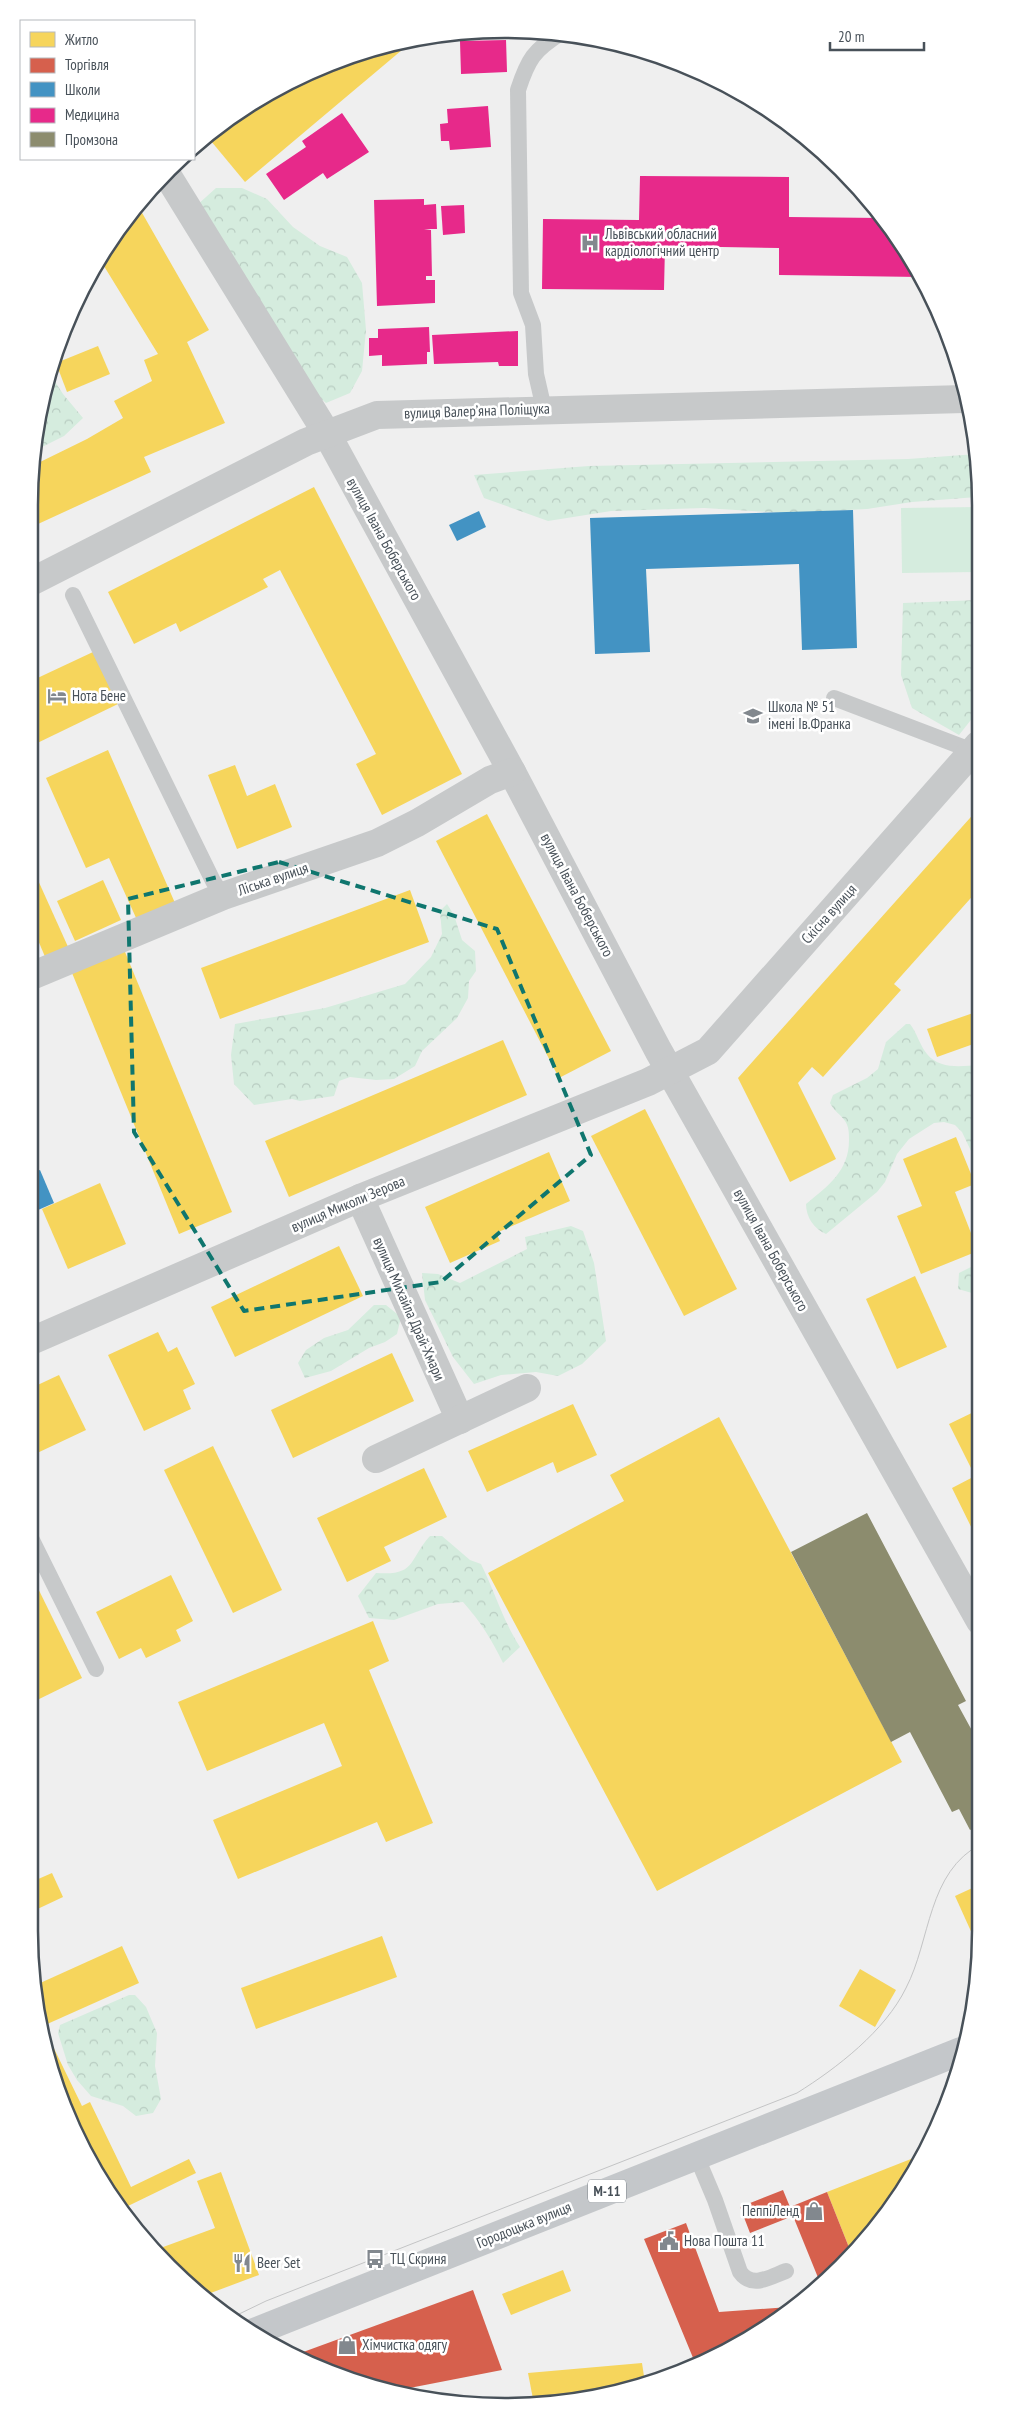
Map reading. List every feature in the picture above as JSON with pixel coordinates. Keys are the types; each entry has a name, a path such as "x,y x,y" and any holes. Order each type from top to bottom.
{"main road":[{"name":"Городоцька вулиця","path":"261,2329 696,2155 956,2055"}],"street":[{"name":"вулиця Івана Боберського","path":"170,179 327,434 512,772 670,1071 972,1607"},
{"name":"вулиця Валерʼяна Поліщука","path":"38,578 306,442 377,415 960,398"},
{"name":"Скісна вулиця","path":"670,1071 708,1051 972,751"},
{"name":"Ліська вулиця","path":"38,973 223,896 377,843 417,823 490,780 512,772"},
{"name":"вулиця Миколи Зерова","path":"38,1338 360,1198 670,1071"},
{"name":"вулиця Михайла Драй-Хмари","path":"360,1198 460,1420"},
{"path":"376,1459 528,1388"}],"lane":[{"path":"544,409 536,374 532,325 521,293 518,90 525,66 541,46 551,40"},
{"path":"74,595 213,881 223,896"},
{"path":"834,698 972,747"},
{"path":"38,1552 96,1669"},
{"path":"696,2155 715,2200 740,2272 745,2279 755,2282 786,2271"}],"highlighted area":[{"path":"279,862 497,929 591,1155 441,1282 244,1311 134,1132 128,899"}],"green space":[{"path":"216,188 242,188 267,199 293,227 320,246 347,257 362,283 366,330 362,371 350,393 326,403 315,393 196,206"},
{"path":"54,380 83,418 64,436 41,448"},
{"path":"970,455 972,497 912,502 867,509 786,513 704,508 611,511 548,521 484,498 474,475 589,466 908,459"},
{"path":"972,507 972,572 902,573 901,508"},
{"path":"972,600 972,719 959,735 912,708 901,675 903,603"},
{"path":"447,904 454,915 462,940 475,951 476,971 469,981 468,998 457,1018 422,1051 415,1066 394,1079 376,1080 350,1077 339,1081 334,1096 300,1101 292,1099 254,1105 234,1084 231,1055 235,1024 325,1008 405,984 431,957 442,934 440,911"},
{"path":"906,1024 910,1024 922,1047 932,1059 938,1063 951,1066 972,1065 972,1152 962,1132 955,1125 944,1122 934,1123 909,1139 897,1154 885,1182 877,1192 826,1234 812,1222 807,1213 806,1204 836,1177 848,1151 848,1128 845,1121 830,1103 833,1095 867,1078 878,1069 886,1042"},
{"path":"571,1226 583,1231 594,1263 606,1341 582,1364 558,1376 536,1372 501,1375 474,1384 453,1357 425,1300 422,1273 438,1274 460,1283 527,1249 525,1237"},
{"path":"972,1266 972,1293 958,1289 959,1273"},
{"path":"374,1305 386,1305 401,1317 397,1334 331,1371 305,1378 298,1363 306,1350 324,1338 348,1330"},
{"path":"430,1536 442,1536 470,1560 481,1564 520,1647 503,1663 485,1631 463,1602 438,1604 394,1620 369,1618 358,1596 376,1573 399,1572 410,1565"},
{"path":"129,1995 135,1995 146,2007 157,2033 155,2066 161,2099 153,2113 136,2116 123,2106 91,2096 77,2080 68,2065 58,2033 60,2025"}],"building: Житло":[{"path":"404,48 245,182 211,141 220,134 271,100 298,86 355,62"},
{"path":"141,212 209,330 187,342 225,423 144,457 151,472 38,524 40,462 87,439 123,418 114,401 152,381 144,360 158,354 103,265"},
{"path":"98,346 110,374 67,392 58,368 60,361"},
{"path":"314,487 462,774 382,815 356,764 376,754 280,570 263,579 268,587 180,632 176,623 134,644 108,592"},
{"path":"93,652 118,704 38,743 38,678"},
{"path":"108,750 175,903 137,920 109,858 86,868 46,778"},
{"path":"235,765 247,796 275,784 292,827 237,849 208,775"},
{"path":"487,814 611,1051 559,1078 436,841"},
{"path":"972,816 972,897 894,984 901,990 823,1077 812,1067 798,1083 836,1159 790,1182 738,1078"},
{"path":"38,880 69,949 46,959 38,940"},
{"path":"103,880 121,920 75,941 57,901"},
{"path":"410,890 429,942 220,1019 201,968"},
{"path":"123,947 232,1212 179,1234 70,968"},
{"path":"972,1013 972,1044 937,1057 927,1029"},
{"path":"503,1040 527,1095 289,1197 265,1141"},
{"path":"645,1109 737,1289 684,1316 591,1136"},
{"path":"956,1137 972,1177 972,1185 955,1192 972,1236 972,1253 921,1274 897,1216 922,1206 903,1159"},
{"path":"549,1152 570,1201 496,1233 500,1241 450,1263 425,1207"},
{"path":"100,1183 126,1244 68,1269 42,1209"},
{"path":"339,1246 363,1296 235,1357 211,1307"},
{"path":"915,1276 947,1347 897,1369 866,1299"},
{"path":"158,1332 168,1352 177,1347 195,1384 183,1390 191,1409 144,1431 108,1355"},
{"path":"392,1353 414,1401 293,1458 271,1410"},
{"path":"59,1375 86,1430 38,1453 38,1385"},
{"path":"573,1404 597,1455 557,1473 553,1462 487,1492 468,1451"},
{"path":"972,1413 972,1470 949,1424"},
{"path":"719,1417 902,1762 657,1891 488,1573 624,1501 610,1475"},
{"path":"213,1446 282,1590 233,1613 164,1470"},
{"path":"424,1468 447,1517 384,1547 391,1561 347,1582 317,1518"},
{"path":"972,1478 972,1529 952,1488"},
{"path":"171,1575 193,1621 176,1630 181,1641 146,1658 141,1648 119,1659 96,1612"},
{"path":"38,1588 82,1678 38,1700"},
{"path":"373,1621 389,1661 369,1670 433,1823 386,1842 377,1822 238,1879 213,1820 342,1766 324,1723 207,1771 178,1702"},
{"path":"52,1873 63,1897 38,1909 38,1879"},
{"path":"972,1888 972,1933 955,1896"},
{"path":"382,1936 397,1977 256,2029 241,1988"},
{"path":"122,1946 139,1983 47,2024 40,1983"},
{"path":"860,1969 896,1990 875,2027 839,2006"},
{"path":"51,2042 82,2106 90,2102 131,2187 189,2159 196,2173 128,2206 129,2208 100,2164 86,2137 62,2080"},
{"path":"913,2158 876,2215 849,2246 827,2192"},
{"path":"221,2172 259,2275 211,2293 174,2261 162,2247 215,2228 197,2181"},
{"path":"563,2270 571,2291 511,2315 502,2294"},
{"path":"642,2363 644,2376 596,2389 566,2394 532,2396 528,2373"}],"building: Торгівля":[{"path":"783,2190 790,2207 827,2192 849,2246 818,2277 793,2216 750,2233 740,2207"},
{"path":"686,2223 719,2312 781,2308 739,2335 693,2358 644,2239"},
{"path":"473,2290 502,2370 410,2388 355,2373 304,2352"}],"building: Школи":[{"path":"853,510 857,648 802,650 799,564 646,569 650,652 595,654 590,518"},
{"path":"479,511 486,527 457,541 449,525"},
{"path":"40,1170 54,1203 38,1210 38,1171"}],"building: Медицина":[{"path":"506,40 507,72 461,74 460,41"},
{"path":"488,106 491,147 450,150 449,141 441,141 440,124 448,123 447,109"},
{"path":"342,113 369,152 327,179 323,173 284,200 266,174 306,147 302,141"},
{"path":"640,176 789,177 789,217 874,218 894,245 913,277 779,275 779,248 665,246 664,290 542,289 543,219 639,220"},
{"path":"424,199 424,205 436,204 437,229 424,229 431,230 432,276 426,276 426,280 435,280 435,303 377,306 374,200"},
{"path":"464,205 465,233 443,235 441,206"},
{"path":"429,327 430,352 427,352 427,364 382,366 382,355 369,356 369,338 378,338 378,329"},
{"path":"518,331 518,366 499,366 498,362 434,364 432,335"}],"building: Промзона":[{"path":"867,1513 966,1701 958,1705 972,1731 972,1829 970,1830 959,1809 952,1812 910,1732 891,1742 791,1552"}],"tram line":[{"path":"238,2314 266,2301 797,2093 828,2072 859,2047 873,2034 897,2004 914,1969 940,1889 950,1872 963,1856 972,1850"}],"place":[{"name":"Львівський обласний кардіологічний центр","path":"590,243"},
{"name":"Нота Бене","path":"57,696"},
{"name":"Школа № 51 імені Ів.Франка","path":"753,716"},
{"name":"ПеппіЛенд","path":"814,2211"},
{"name":"Нова Пошта 11","path":"669,2241"},
{"name":"ТЦ Скриня","path":"375,2259"},
{"name":"Beer Set","path":"242,2263"},
{"name":"Хімчистка одягу","path":"347,2345"}]}
